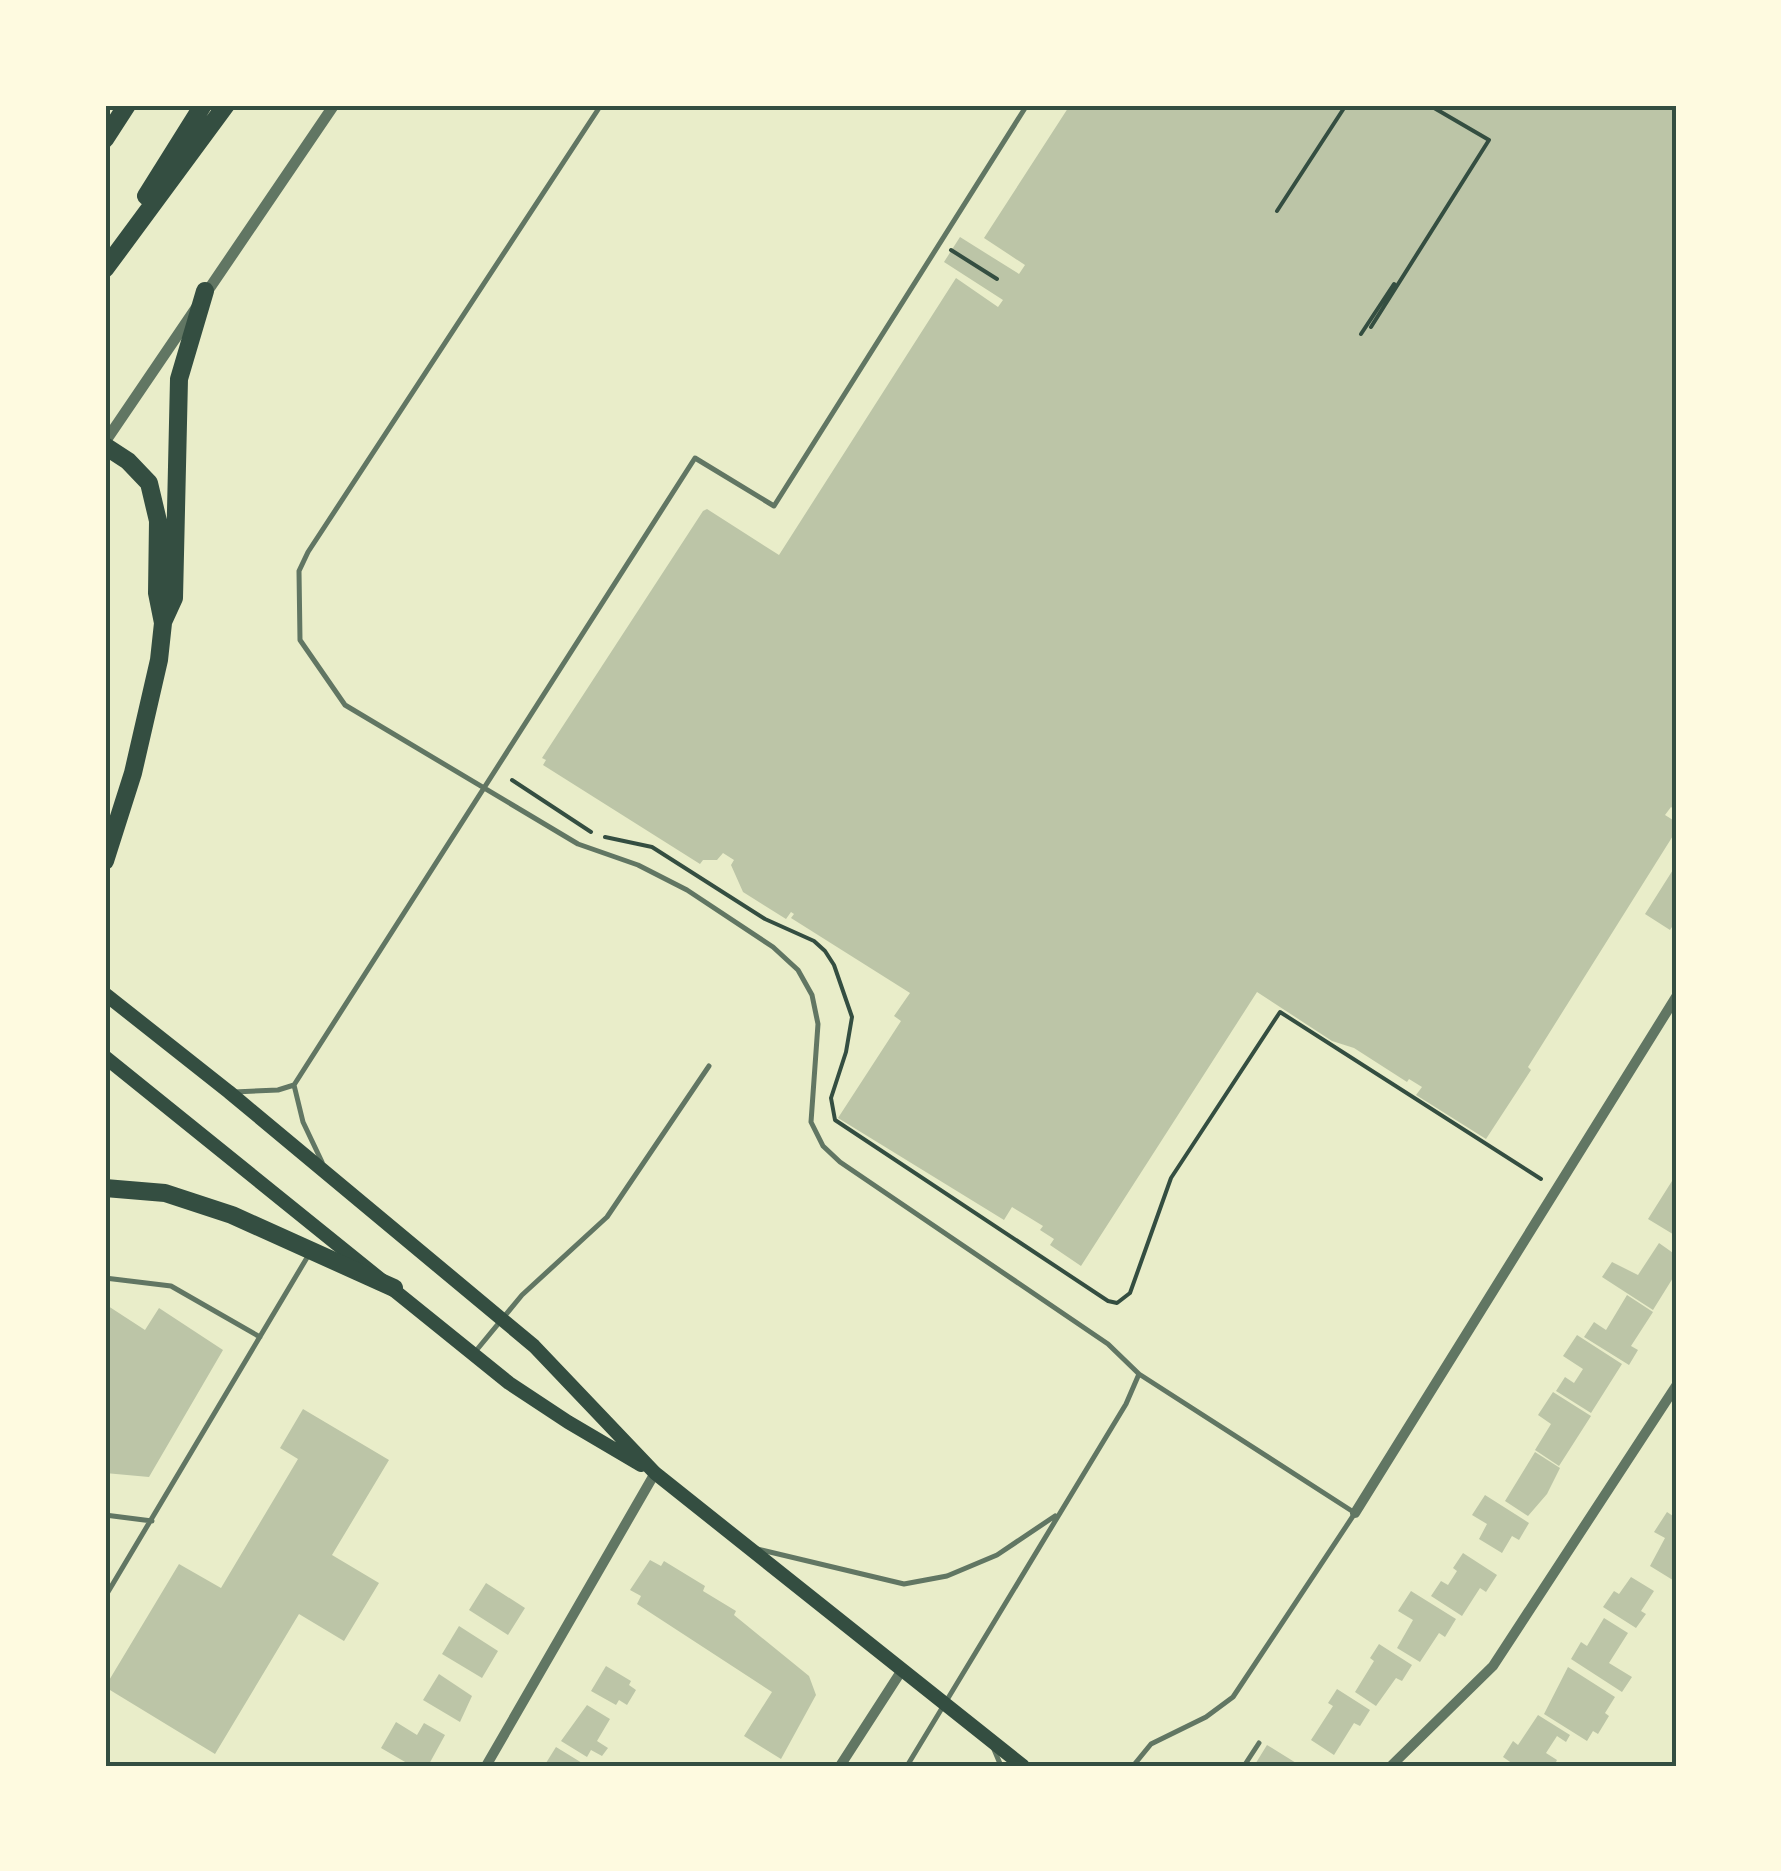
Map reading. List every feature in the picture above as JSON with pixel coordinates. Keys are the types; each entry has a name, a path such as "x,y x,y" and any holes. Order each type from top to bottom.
{"highway":[{"path":"105,140 127,105"},
{"path":"105,260 203,105"},
{"path":"105,268 226,105"},
{"path":"105,861 133,772 163,622 174,598 179,379 205,291"},
{"path":"105,444 150,483 158,521 157,593 163,622"},
{"path":"105,1188 165,1193 232,1215 394,1288"}],"main road":[{"path":"105,994 534,1346 655,1473 1023,1766"},
{"path":"105,1058 473,1354 568,1422 655,1473"}],"street":[{"path":"105,444 334,105"},
{"path":"1355,1513 1676,997"},
{"path":"1390,1766 1493,1666 1676,1386"},
{"path":"486,1766 655,1473"},
{"path":"840,1766 902,1670"}],"lane":[{"path":"602,105 323,526 299,572 300,640 344,705 578,844 638,865 687,890 764,941 798,970 812,994 818,1024 811,1122 823,1146 901,1204 1108,1344 1139,1374 1355,1513 1233,1697 1206,1716 1151,1744 1133,1766"},
{"path":"229,1092 278,1090 294,1085 695,458 774,506 1028,105"},
{"path":"473,1354 522,1294 607,1217 709,1066"},
{"path":"294,1085 303,1122 328,1174"},
{"path":"105,1597 312,1250"},
{"path":"105,1278 171,1286 260,1337"},
{"path":"908,1766 1126,1404 1139,1374"},
{"path":"105,1514 152,1521"},
{"path":"747,1546 904,1584 947,1576 997,1554 1057,1514"},
{"path":"990,1740 1002,1766"},
{"path":"1244,1766 1259,1743"}],"path":[{"path":"1277,211 1346,105"},
{"path":"1371,327 1489,140 1428,105"},
{"path":"948,248 998,279"},
{"path":"1361,334 1394,284"},
{"path":"512,780 596,836 652,847 766,919 814,941 834,965 852,1017 831,1098 840,1127 1108,1301 1118,1302 1130,1293 1171,1178 1280,1012 1541,1178"},
{"path":"766,919 772,909"}],"building":[{"path":"1070,105 1676,105 1676,811 1671,807 1665,815 1676,822 1676,831 1486,1139 1416,1095 1422,1087 1409,1079 1407,1082 1354,1048 1332,1041 1257,992 1081,1266 1050,1245 1054,1239 1040,1230 1043,1226 1012,1207 1004,1220 838,1118 901,1021 894,1016 910,993 791,918 791,912 786,919 743,892 731,865 734,860 723,853 717,860 703,860 700,864 543,765 546,760 542,758 703,511 707,509 779,555 956,278 998,307 1003,300 944,262 960,237 1019,274 1025,265 984,238"},
{"path":"1676,865 1676,921 1670,930 1645,914"},
{"path":"1672,1181 1676,1183 1676,1236 1648,1219"},
{"path":"1659,1243 1676,1255 1676,1273 1653,1310 1602,1277 1612,1262 1638,1275"},
{"path":"1627,1295 1653,1312 1631,1346 1638,1350 1629,1365 1584,1337 1594,1322 1606,1330"},
{"path":"105,1304 145,1330 159,1308 223,1350 149,1477 105,1473"},
{"path":"1577,1335 1622,1364 1591,1413 1556,1391 1565,1377 1574,1383 1583,1369 1563,1356"},
{"path":"1553,1392 1591,1416 1559,1466 1535,1450 1551,1424 1538,1415"},
{"path":"303,1409 389,1460 332,1555 379,1583 344,1641 299,1614 215,1754 105,1687 179,1564 221,1588 298,1459 280,1448"},
{"path":"1535,1452 1560,1468 1547,1494 1528,1516 1505,1501"},
{"path":"1485,1495 1529,1523 1519,1540 1512,1536 1502,1553 1479,1539 1487,1524 1472,1515"},
{"path":"1667,1512 1676,1518 1676,1582 1650,1566 1665,1538 1654,1532"},
{"path":"1463,1553 1497,1575 1486,1592 1480,1588 1462,1616 1431,1596 1441,1581 1448,1585"},
{"path":"650,1560 661,1566 664,1561 705,1586 703,1591 736,1611 734,1615 809,1676 816,1695 781,1759 744,1736 772,1692 637,1604 641,1596 630,1590"},
{"path":"1631,1577 1654,1591 1636,1628 1603,1607"},
{"path":"486,1583 525,1608 508,1635 469,1610"},
{"path":"1411,1591 1456,1619 1445,1637 1439,1633 1420,1662 1397,1648 1413,1620 1398,1611"},
{"path":"1604,1618 1628,1633 1609,1663 1632,1677 1622,1692 1571,1659 1581,1642 1587,1646"},
{"path":"459,1626 498,1651 482,1678 442,1654"},
{"path":"1379,1644 1412,1665 1402,1681 1396,1678 1376,1706 1355,1692 1374,1661 1370,1658"},
{"path":"606,1666 631,1681 629,1685 636,1690 627,1705 619,1700 616,1705 591,1691"},
{"path":"1568,1667 1615,1697 1598,1734 1593,1731 1587,1741 1544,1714"},
{"path":"439,1674 472,1696 460,1722 423,1700"},
{"path":"1337,1689 1370,1710 1360,1726 1354,1723 1334,1755 1311,1740 1333,1706 1328,1703"},
{"path":"587,1705 610,1719 597,1741 608,1748 602,1756 591,1750 587,1757 561,1741"},
{"path":"1538,1715 1570,1735 1566,1742 1557,1736 1546,1753 1557,1760 1554,1766 1516,1766 1503,1757 1513,1741 1518,1745"},
{"path":"396,1722 417,1735 424,1723 445,1735 428,1766 412,1766 381,1748"},
{"path":"1267,1745 1301,1766 1254,1766"},
{"path":"556,1747 587,1766 550,1766 546,1763"}]}
